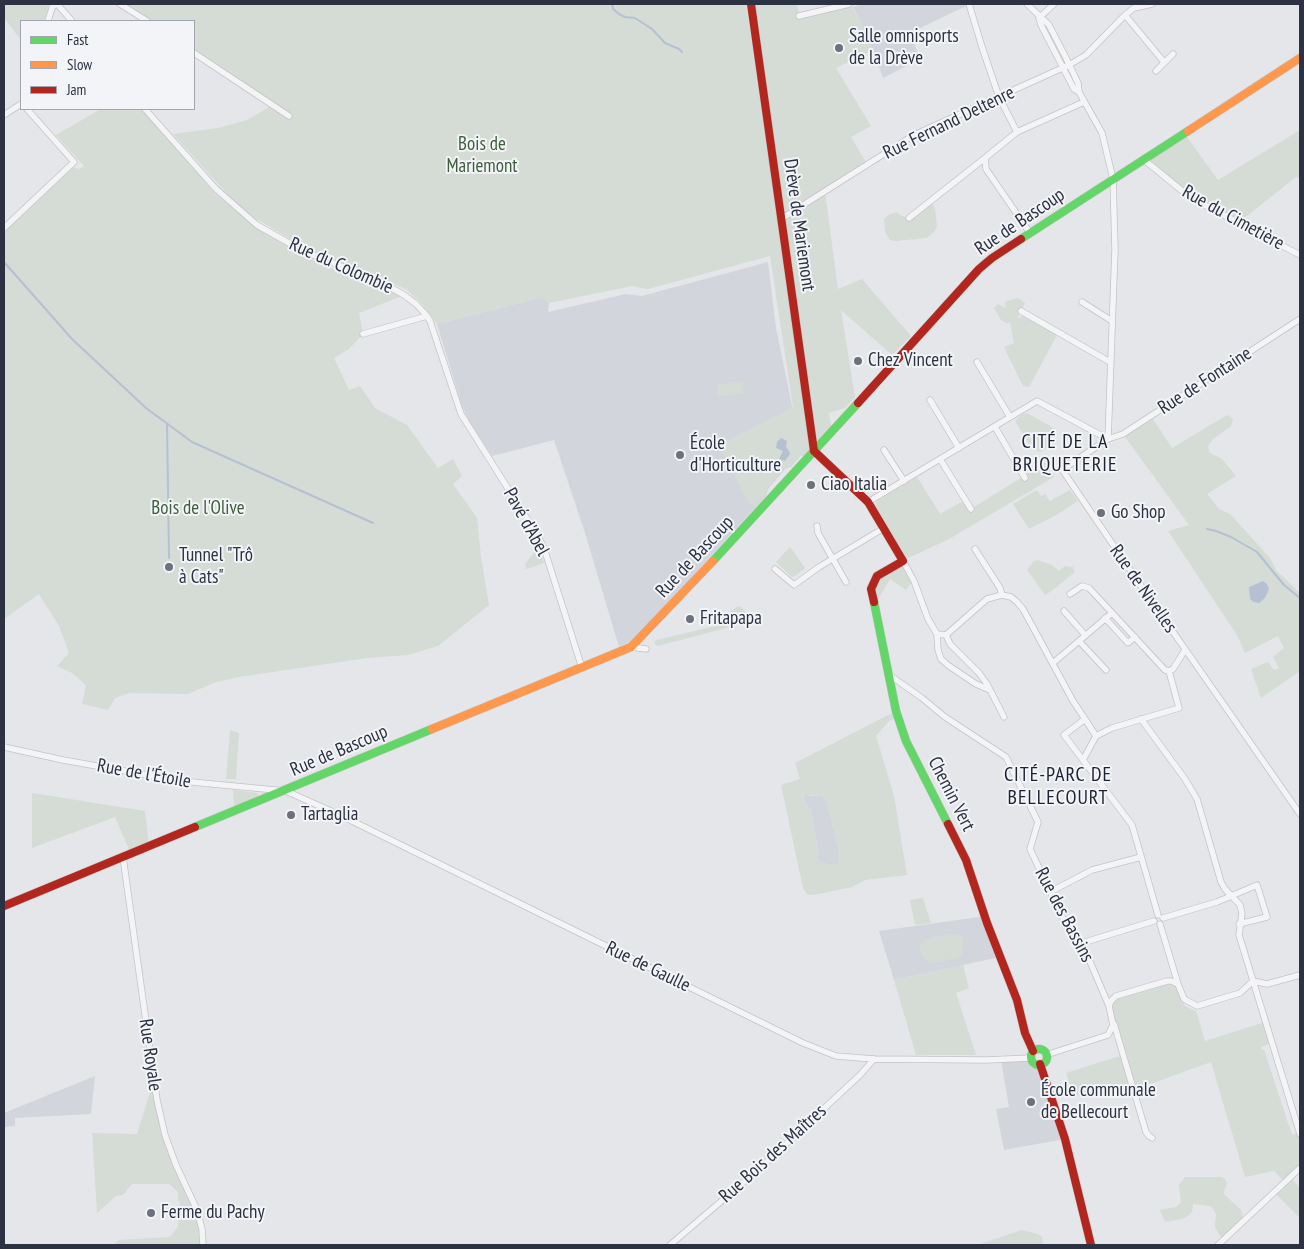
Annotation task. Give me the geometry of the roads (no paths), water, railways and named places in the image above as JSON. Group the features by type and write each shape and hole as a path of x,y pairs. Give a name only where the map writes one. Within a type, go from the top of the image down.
{"main road":[{"name":"Drève de Mariemont","path":"751,4 814,451"},
{"name":"Rue de Bascoup","path":"4,906 631,647 646,634 992,258 1300,58"},
{"path":"814,451 868,502 903,561"},
{"name":"Chemin Vert","path":"903,561 877,576 871,586 896,712 906,741 966,860 1016,1000 1032,1054"},
{"path":"1038,1049 1042,1050 1046,1055 1044,1062 1040,1064 1034,1063 1032,1054 1038,1049"},
{"path":"1040,1064 1067,1147 1091,1245"}],"street":[{"path":"48,20 52,8 56,4 71,20"},
{"path":"120,4 145,20"},
{"path":"799,16 848,4"},
{"path":"969,4 999,97 1018,132"},
{"path":"868,502 1037,401 1108,439 1115,249 1113,179 1102,133 1079,92 1074,89 1066,66 1041,25 1039,18 1027,4"},
{"path":"1039,18 1054,4"},
{"path":"1152,4 1134,8 1125,15 1164,62"},
{"name":"Rue Fernand Deltenre","path":"781,219 914,136 1086,55 1125,15"},
{"path":"195,53 289,116"},
{"path":"1156,71 1173,54"},
{"path":"909,218 1018,132 1084,102"},
{"path":"4,115 20,105"},
{"path":"4,228 74,162 28,110"},
{"name":"Rue du Colombie","path":"147,110 216,189 257,225 303,251 381,282 404,294 416,304 430,321 461,414"},
{"path":"985,158 986,168 1030,233"},
{"name":"Rue du Cimetière","path":"1144,159 1200,204 1300,255"},
{"path":"1082,302 1112,320"},
{"path":"1021,311 1110,362"},
{"path":"363,334 426,316"},
{"name":"Rue de Fontaine","path":"1108,439 1124,434 1300,319"},
{"path":"977,362 1010,417"},
{"path":"930,400 959,448"},
{"name":"Pavé d'Abel","path":"461,414 542,544 582,668"},
{"path":"995,427 1025,478"},
{"name":"Rue de Nivelles","path":"1108,439 1066,467 1064,471 1089,511 1300,814"},
{"path":"884,450 904,481"},
{"path":"940,459 971,509"},
{"path":"817,526 818,533 846,582"},
{"path":"775,569 794,585 819,567 884,528"},
{"path":"975,549 1000,588 1002,595"},
{"path":"903,561 914,581 928,619 937,634 938,650 941,658 949,666 976,684 990,690"},
{"path":"1070,594 1080,587 1087,586 1163,668 1169,671 1179,708 1112,728 1096,736 1083,760"},
{"path":"937,634 946,635 987,600 1002,595 1013,599 1023,609 1073,701 1096,736"},
{"path":"1064,611 1085,635"},
{"path":"1053,663 1112,613"},
{"path":"1105,618 1128,643 1134,637"},
{"path":"946,635 950,644 979,673 1004,717"},
{"path":"1079,640 1106,670"},
{"path":"631,647 646,649"},
{"path":"1169,671 1185,650"},
{"name":"Rue des Bassins","path":"888,674 1006,757 1038,822 1030,848 1067,927 1082,943 1109,1006"},
{"path":"1085,719 1064,735 1132,825 1184,999 1197,1006 1240,993 1253,981"},
{"path":"1141,719 1185,779 1197,799 1222,882 1225,889 1240,905 1242,914 1239,924 1239,935 1300,1134"},
{"name":"Rue de l'Étoile","path":"4,747 63,760 181,781 286,791"},
{"name":"Rue de Gaulle","path":"286,791 351,820 803,1043 836,1056 874,1059 986,1060 1032,1054"},
{"name":"Rue Royale","path":"124,857 157,1100 165,1134 176,1165 197,1210 202,1229 203,1245"},
{"path":"1050,892 1092,870 1141,857"},
{"path":"1082,943 1217,902 1257,885 1267,917 1239,924"},
{"path":"1253,981 1267,984 1300,975"},
{"path":"1152,1138 1146,1132 1109,1006 1116,996 1167,981 1178,984"},
{"path":"1046,1055 1105,1037 1111,1031 1113,1022"},
{"name":"Rue Bois des Maîtres","path":"670,1245 759,1169 860,1075 874,1059"},
{"path":"1218,1245 1300,1168"}],"water":[{"path":"781,438 787,441 786,447 790,454 785,461 779,459 783,451 776,448 777,442"},
{"path":"1263,581 1269,589 1265,598 1259,603 1254,602 1250,599 1249,587"}],"waterway":[{"path":"612,4 613,9 619,14 635,18 652,29 665,43 682,52"},
{"path":"4,262 72,339 146,408 192,442 373,523"},
{"path":"167,424 169,558"},
{"path":"1207,529 1231,537 1257,552 1284,585 1300,598"}],"place":[{"name":"Salle omnisports de la Drève","path":"839,48"},
{"name":"Chez Vincent","path":"858,361"},
{"name":"École d'Horticulture","path":"680,455"},
{"name":"Ciao Italia","path":"811,485"},
{"name":"Go Shop","path":"1101,513"},
{"name":"Tunnel \"Trô à Cats\"","path":"169,567"},
{"name":"Fritapapa","path":"690,619"},
{"name":"Tartaglia","path":"291,815"},
{"name":"École communale de Bellecourt","path":"1031,1102"},
{"name":"Ferme du Pachy","path":"151,1213"}],"district":[{"name":"CITÉ DE LA BRIQUETERIE","path":"1065,454"},
{"name":"CITÉ-PARC DE BELLECOURT","path":"1058,786"}],"park label":[{"name":"Bois de Mariemont","path":"482,156"},
{"name":"Bois de l'Olive","path":"198,509"}]}
